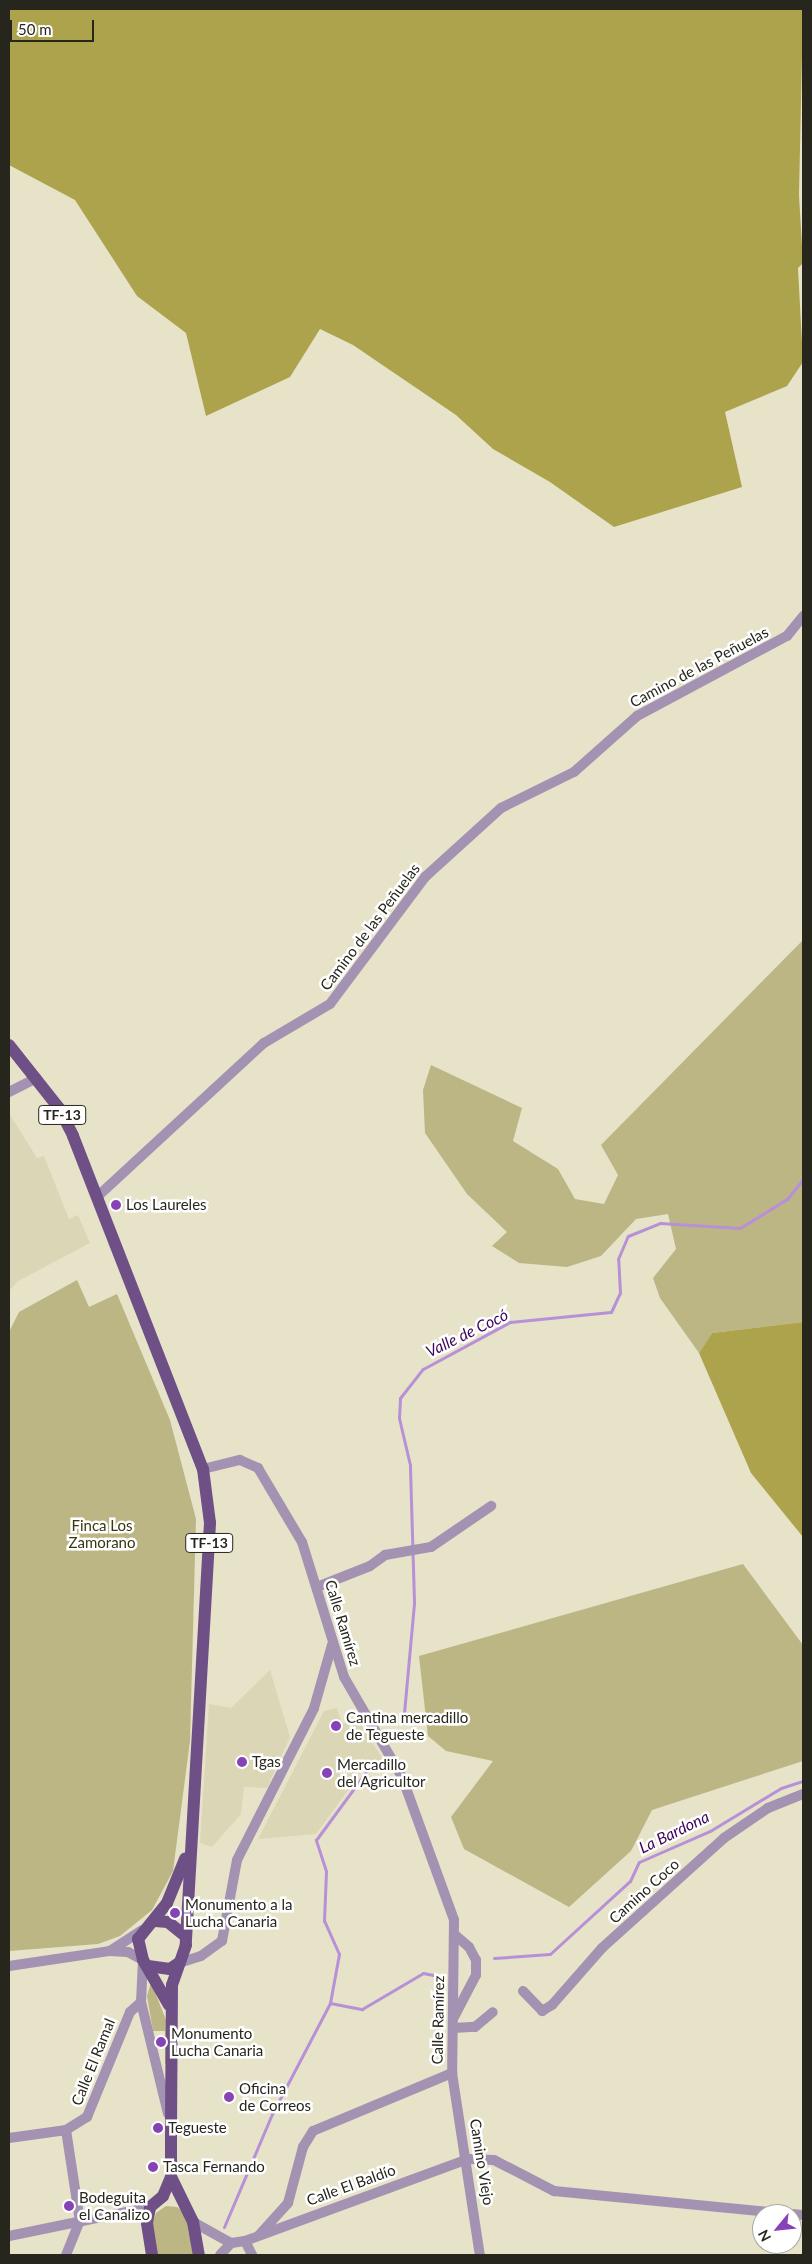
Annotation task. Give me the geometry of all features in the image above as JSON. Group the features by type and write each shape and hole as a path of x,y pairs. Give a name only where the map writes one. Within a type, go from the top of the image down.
{"main road":[{"name":"TF-13","path":"9,1045 59,1108 98,1196 203,1469 210,1523 184,1935 186,1945 179,1963 172,2012 175,2067 171,2129 171,2178 163,2196 150,2207"},
{"name":"TF-13","path":"172,2012 137,1948 182,1871 190,1835"},
{"path":"150,1925 168,1922 184,1935"},
{"path":"145,1963 170,1969 179,1963"},
{"name":"TF-13","path":"171,2178 193,2222 200,2255"},
{"path":"152,2255 147,2223 150,2207 169,2201 184,2206"}],"street":[{"name":"Camino de las Peñuelas","path":"98,1196 264,1043 330,1004 425,877 501,808 574,772 637,716 787,636 803,616"},
{"path":"9,1092 37,1078"},
{"name":"Calle Ramírez","path":"203,1469 240,1460 258,1468 302,1542 317,1588 332,1646 344,1678 402,1777 454,1920 452,2073"},
{"path":"317,1588 370,1566 385,1555 430,1547 491,1506"},
{"path":"179,1963 208,1953 222,1941 237,1860 314,1708 332,1646"},
{"name":"Camino Coco","path":"523,1991 542,2011 552,2005 602,1948 724,1838 768,1808 803,1794"},
{"path":"109,1951 150,1925"},
{"path":"454,1934 469,1947 476,1960 476,1975 453,2024 475,2027 493,2012"},
{"path":"9,1966 109,1951 128,1952 145,1963 141,2002 171,2129"},
{"name":"Calle El Ramal","path":"9,2138 66,2130 83,2122 92,2110 130,2012 141,2002"},
{"path":"260,2235 288,2203 303,2147 313,2131 452,2073"},
{"name":"Camino Viejo","path":"452,2073 468,2158 480,2255"},
{"path":"66,2130 80,2221 66,2255"},
{"path":"468,2158 494,2160 554,2191 752,2210"},
{"name":"Calle El Baldío","path":"226,2241 245,2241 468,2158"},
{"path":"9,2236 150,2207"},
{"path":"193,2222 226,2241 220,2255"},
{"path":"245,2241 252,2255"}],"shaded area":[{"path":"9,9 803,9 799,195 803,263 798,268 803,362 787,386 725,412 742,487 614,527 550,482 493,449 456,415 353,345 320,329 290,377 206,416 186,333 137,296 75,200 9,165"},
{"path":"9,1113 37,1158 44,1156 69,1219 78,1215 90,1243 18,1281 9,1291"},
{"path":"803,1322 803,1537 751,1473 699,1353 712,1333"},
{"name":"Tgas","path":"270,1670 290,1737 267,1788 244,1787 241,1814 212,1847 200,1843 209,1704 231,1708"},
{"name":"Mercadillo del Agricultor","path":"337,1708 342,1724 358,1720 383,1759 367,1764 316,1834 258,1839 324,1711"}],"green space":[{"path":"803,940 803,1322 712,1333 699,1353 660,1298 653,1278 676,1249 668,1214 636,1219 601,1256 567,1267 519,1263 492,1246 507,1232 467,1194 425,1133 423,1090 431,1065 522,1108 513,1141 558,1169 575,1199 604,1204 618,1175 601,1145"},
{"name":"Finca Los Zamorano","path":"77,1280 89,1307 117,1294 170,1420 196,1519 190,1741 173,1871 152,1910 120,1936 98,1944 9,1951 9,1332 19,1312"},
{"path":"743,1564 803,1645 803,1761 652,1810 631,1851 569,1907 464,1849 451,1817 493,1761 446,1751 428,1736 419,1656"},
{"path":"151,1982 166,2020 168,2064 165,2064 165,2031 153,2031 147,1996"},
{"path":"166,2206 177,2207 187,2215 193,2255 156,2255 152,2225 156,2213"}],"waterway":[{"name":"Valle de Cocó","path":"403,1724 414,1602 410,1465 399,1418 400,1398 423,1369 510,1322 611,1312 620,1293 618,1259 628,1236 660,1223 740,1228 787,1199 803,1179"},
{"name":"Valle de Cocó","path":"224,2227 272,2114 330,2003 339,1954 324,1921 326,1871 316,1840 371,1765"},
{"name":"La Bardona","path":"494,1958 550,1954 630,1881 639,1862 710,1831 781,1788 803,1781"},
{"name":"La Bardona","path":"330,2003 362,2009 423,1973 444,1977"}],"place":[{"name":"Los Laureles","path":"116,1205"},
{"name":"Cantina mercadillo de Tegueste","path":"336,1726"},
{"name":"Tgas","path":"242,1762"},
{"name":"Mercadillo del Agricultor","path":"327,1773"},
{"name":"Monumento a la Lucha Canaria","path":"175,1913"},
{"name":"Monumento Lucha Canaria","path":"161,2042"},
{"name":"Oficina de Correos","path":"229,2097"},
{"name":"Tegueste","path":"158,2128"},
{"name":"Tasca Fernando","path":"153,2167"},
{"name":"Bodeguita el Canalizo","path":"69,2206"}]}
